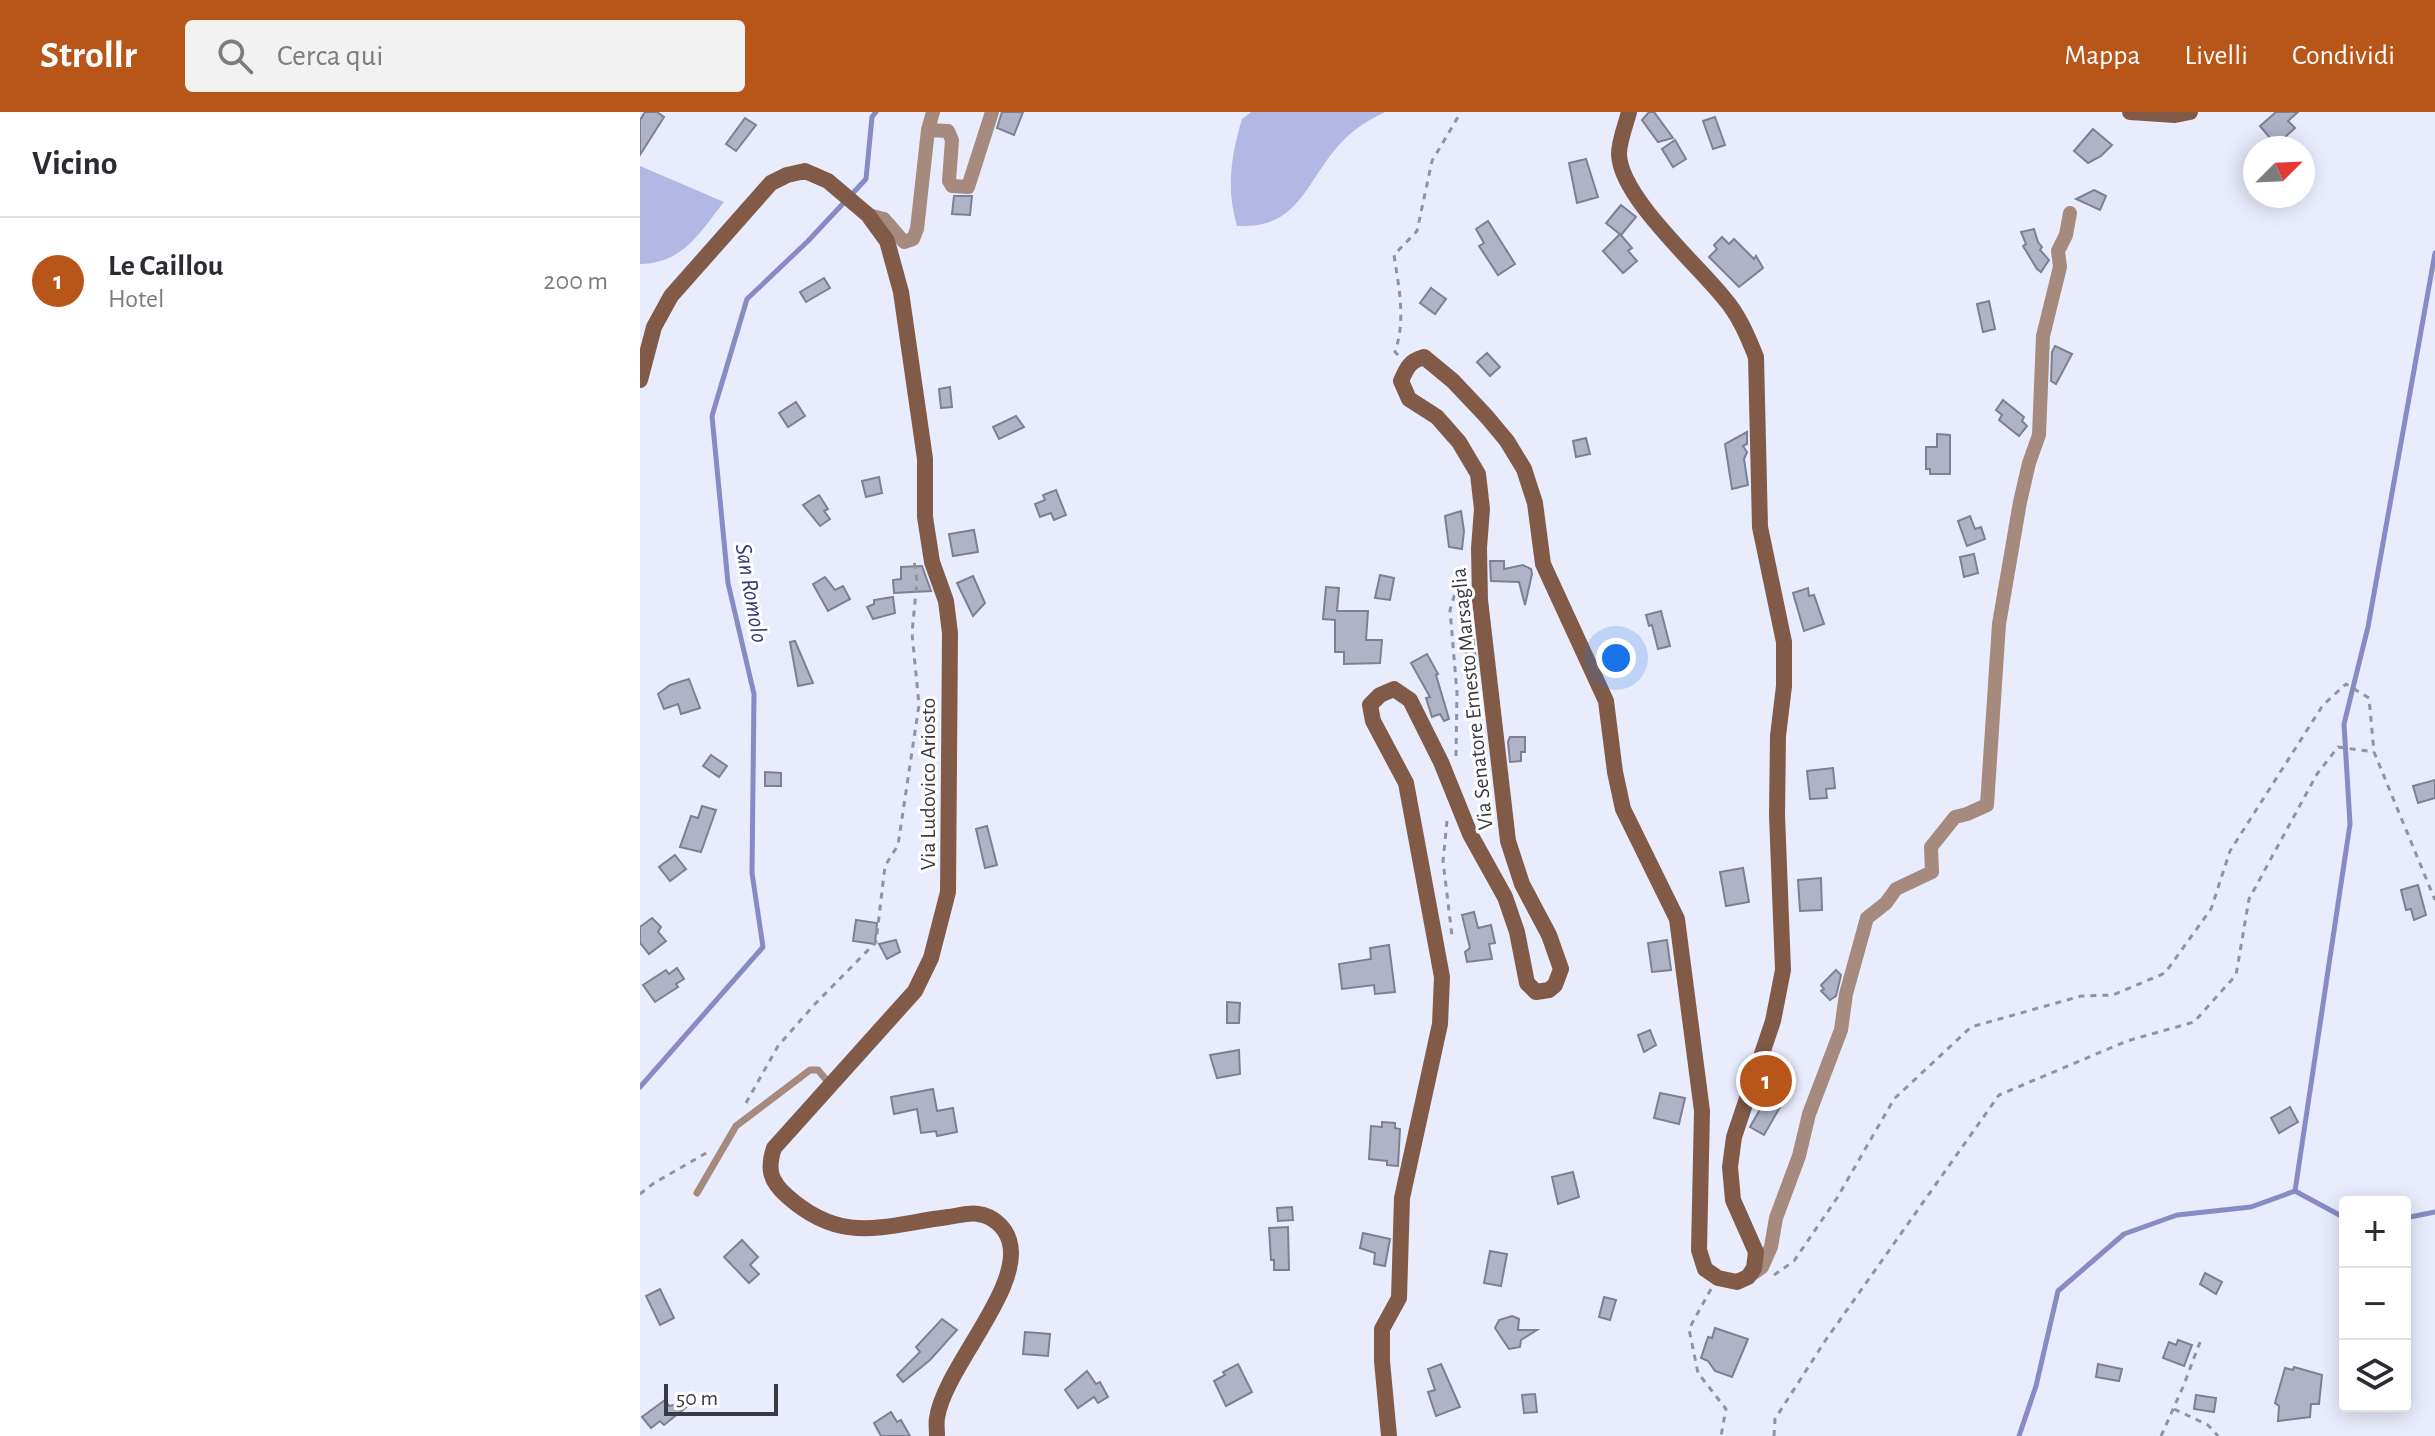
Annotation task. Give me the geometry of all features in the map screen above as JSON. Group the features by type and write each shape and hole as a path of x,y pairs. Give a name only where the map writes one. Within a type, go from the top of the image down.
{"street":[{"path":"868,215 884,219 904,242 913,239 933,112"},
{"path":"928,130 948,131 952,140 949,181 952,186 968,187 992,112"},
{"path":"1629,112 1619,155 1630,188 1726,300 1756,357 1760,527 1784,642 1777,815 1783,970 1773,1021 1734,1137 1730,1167 1733,1200 1756,1252 1754,1268 1748,1277"},
{"path":"2130,112 2175,115 2190,112"},
{"name":"Via Ludovico Ariosto","path":"640,380 654,327 671,296 771,183 805,171 828,181 868,215 887,241 901,292 925,459 925,517 932,562 946,601 950,633 948,892 931,958 915,991 774,1148 768,1165 777,1187 793,1202 829,1224 888,1228 979,1214 1000,1223 1010,1241 1012,1261 1001,1291 953,1378 937,1416 937,1436"},
{"path":"1407,367 1413,360 1424,357 1453,381 1507,441 1535,503 1543,564 1606,701 1623,809 1677,919 1702,1111 1699,1250 1705,1269 1718,1278 1737,1282 1762,1267 1771,1247 1776,1218 1799,1156 1809,1114 1841,1030 1846,994 1867,918 1886,903 1896,889 1932,872 1931,847 1955,817 1987,805 1999,624 2020,502 2039,435 2043,336 2060,267 2058,251 2066,235 2070,213"},
{"name":"Via Senatore Ernesto Marsaglia","path":"1389,1436 1382,1329 1399,1298 1402,1198 1440,1024 1442,977 1406,783 1373,721 1370,705 1380,695 1394,689 1410,700 1443,766 1470,834 1505,897 1517,932 1527,983 1536,992 1549,990 1555,985 1561,969 1549,935 1522,884 1508,841 1480,600 1482,509 1478,474 1459,442 1437,417 1409,399 1401,381 1407,367"}],"lane":[{"path":"697,1193 736,1126 810,1070 818,1070 831,1085"}],"path":[{"path":"1407,367 1395,352 1400,339 1403,308 1394,255 1417,231 1432,161 1461,112"},
{"path":"736,1126 754,1086 778,1046 876,942 885,866 898,845 919,705 912,633 917,581 914,554"},
{"path":"1443,766 1456,768 1457,693 1450,610 1463,567"},
{"path":"1770,1278 1794,1261 1803,1249 1837,1198 1894,1099 1971,1027 2081,996 2113,995 2165,973 2211,909 2230,851 2323,705 2346,684 2369,698 2374,752 2435,900"},
{"path":"1774,1436 1775,1419 1817,1354 1999,1095 2127,1041 2194,1022 2236,975 2249,899 2317,774 2338,747 2374,752"},
{"path":"1448,816 1443,861 1452,936"},
{"path":"640,1194 709,1152"},
{"path":"1718,1278 1689,1329 1698,1373 1726,1409 1721,1436"},
{"path":"2161,1436 2200,1342"},
{"path":"2173,1409 2208,1425 2218,1436"}],"shaded area":[{"path":"1251,112 1385,112 1360,126 1344,140 1288,212 1258,225 1237,226 1231,185 1233,159 1242,119"},
{"path":"640,166 724,202 698,235 679,252 655,262 640,264"}],"building":[{"path":"645,112 657,112 664,117 640,155 640,120"},
{"path":"1002,112 1023,112 1014,135 997,128"},
{"path":"1649,112 1654,112 1673,138 1658,142 1642,120"},
{"path":"2276,112 2298,112 2288,121 2295,128 2286,136 2268,136 2260,126"},
{"path":"1715,117 1725,145 1713,149 1703,121"},
{"path":"745,118 756,125 736,151 726,144"},
{"path":"2093,129 2112,145 2088,163 2074,151"},
{"path":"1675,140 1686,159 1673,167 1662,149"},
{"path":"1586,159 1598,197 1577,203 1569,163"},
{"path":"2094,190 2106,196 2100,210 2076,199"},
{"path":"954,196 972,196 970,215 952,214"},
{"path":"1621,205 1636,217 1621,235 1606,223"},
{"path":"1488,221 1515,264 1498,275 1479,246 1484,243 1476,229"},
{"path":"2034,229 2042,247 2040,250 2049,260 2041,272 2023,246 2026,244 2021,232"},
{"path":"1620,234 1632,248 1628,251 1637,261 1623,273 1603,251"},
{"path":"1722,237 1729,244 1734,239 1754,259 1756,256 1763,268 1739,287 1709,257"},
{"path":"824,278 830,288 806,302 800,292"},
{"path":"1431,288 1446,299 1435,314 1420,303"},
{"path":"1989,301 1995,329 1983,332 1977,304"},
{"path":"2055,346 2072,354 2056,384 2051,381"},
{"path":"1487,353 1500,367 1490,376 1477,362"},
{"path":"950,387 952,407 941,408 939,389"},
{"path":"2003,400 2024,417 2022,421 2027,426 2019,436 1999,420 2002,415 1996,410"},
{"path":"796,402 805,416 788,427 779,413"},
{"path":"1016,416 1024,427 999,439 993,427"},
{"path":"1747,432 1747,444 1743,446 1747,452 1744,459 1748,485 1732,489 1725,444"},
{"path":"1937,434 1950,435 1950,474 1930,474 1930,469 1926,469 1926,447 1937,447"},
{"path":"1586,438 1590,454 1576,457 1573,441"},
{"path":"879,477 882,493 866,497 862,481"},
{"path":"1056,490 1066,515 1054,520 1051,513 1040,517 1035,504 1045,500 1043,495"},
{"path":"819,495 830,519 820,526 803,505"},
{"path":"1461,511 1464,531 1462,549 1449,547 1445,516"},
{"path":"1970,516 1975,529 1981,527 1985,539 1967,546 1958,521"},
{"path":"974,530 978,552 953,556 949,534"},
{"path":"1974,554 1978,573 1964,577 1960,557"},
{"path":"1490,561 1504,561 1504,569 1523,565 1531,569 1525,605 1519,582 1491,581"},
{"path":"922,566 931,591 894,593 893,580 901,579 901,567"},
{"path":"1380,575 1394,578 1390,600 1375,598"},
{"path":"973,576 985,603 973,616 957,583"},
{"path":"825,577 835,590 843,586 850,599 828,611 813,584"},
{"path":"1326,587 1339,588 1337,611 1368,611 1366,640 1382,640 1380,663 1344,664 1344,652 1335,652 1335,620 1323,619"},
{"path":"1808,588 1809,596 1814,595 1824,624 1804,631 1793,593"},
{"path":"893,597 895,613 873,619 867,607 874,604 874,600"},
{"path":"1661,611 1670,646 1658,649 1646,615"},
{"path":"1471,616 1478,680 1472,663 1468,664 1460,620"},
{"path":"795,641 813,683 798,686 790,642"},
{"path":"1427,654 1438,674 1449,719 1444,721 1440,714 1432,717 1426,698 1430,697 1411,663"},
{"path":"689,679 700,708 681,714 678,704 664,709 658,694 670,685"},
{"path":"1510,737 1525,737 1525,752 1521,752 1521,761 1510,762"},
{"path":"711,755 727,766 719,777 703,766"},
{"path":"1833,768 1835,788 1826,789 1827,798 1810,799 1807,771"},
{"path":"765,772 781,773 781,786 765,786"},
{"path":"2435,780 2435,798 2418,803 2413,786"},
{"path":"702,806 716,810 701,852 680,847 691,816 698,818"},
{"path":"987,826 997,865 985,868 976,829"},
{"path":"675,855 686,869 670,881 659,867"},
{"path":"1743,868 1749,902 1726,906 1720,872"},
{"path":"1821,878 1822,910 1800,911 1798,880"},
{"path":"2418,885 2426,915 2414,920 2411,909 2406,910 2401,890"},
{"path":"1474,912 1478,928 1491,925 1495,943 1489,944 1492,959 1467,962 1465,952 1470,948 1462,915"},
{"path":"652,918 661,927 658,932 666,941 649,954 640,943 640,927"},
{"path":"856,920 877,923 875,944 853,941"},
{"path":"896,940 900,952 887,959 879,944"},
{"path":"1667,940 1671,970 1652,972 1648,943"},
{"path":"1389,945 1395,992 1375,994 1374,985 1342,989 1339,964 1371,959 1370,948"},
{"path":"677,968 684,979 676,984 678,987 655,1002 643,985 666,970 669,974"},
{"path":"1836,970 1841,975 1836,996 1830,1000 1821,991 1824,989 1821,985"},
{"path":"1227,1002 1240,1003 1239,1023 1227,1023"},
{"path":"1650,1030 1656,1045 1644,1052 1638,1035"},
{"path":"1239,1050 1240,1074 1217,1078 1210,1055"},
{"path":"933,1089 937,1111 953,1108 957,1132 937,1136 936,1131 921,1133 917,1109 894,1114 891,1097"},
{"path":"1660,1093 1685,1098 1679,1124 1654,1118"},
{"path":"1766,1099 1780,1107 1764,1135 1750,1127"},
{"path":"2290,1107 2298,1122 2279,1133 2271,1118"},
{"path":"1382,1122 1395,1123 1395,1128 1400,1129 1398,1166 1369,1159 1371,1126 1382,1127"},
{"path":"1573,1172 1579,1197 1558,1204 1552,1177"},
{"path":"1292,1207 1293,1220 1278,1221 1277,1208"},
{"path":"1288,1227 1289,1270 1274,1270 1269,1228"},
{"path":"1363,1233 1390,1239 1385,1266 1374,1264 1375,1253 1360,1248"},
{"path":"742,1240 758,1257 750,1265 759,1274 749,1283 724,1257"},
{"path":"1490,1251 1507,1254 1501,1286 1484,1283"},
{"path":"2205,1273 2222,1282 2216,1294 2200,1284"},
{"path":"660,1289 674,1318 660,1325 646,1296"},
{"path":"1604,1297 1616,1300 1610,1320 1599,1317"},
{"path":"1512,1316 1519,1319 1518,1330 1537,1330 1521,1340 1520,1347 1509,1349 1495,1328 1499,1320"},
{"path":"942,1319 957,1330 930,1360 903,1382 897,1375 920,1352 916,1347"},
{"path":"1715,1328 1748,1339 1732,1377 1715,1371 1708,1361 1701,1358 1708,1337 1712,1338"},
{"path":"1025,1332 1050,1334 1048,1356 1023,1354"},
{"path":"2178,1340 2192,1345 2184,1366 2163,1358 2169,1342 2176,1345"},
{"path":"1238,1364 1252,1392 1226,1406 1214,1381"},
{"path":"1441,1364 1460,1407 1436,1416 1428,1392 1435,1390 1428,1369"},
{"path":"2098,1364 2122,1369 2119,1381 2096,1377"},
{"path":"2294,1367 2322,1375 2319,1404 2311,1404 2310,1417 2278,1421 2279,1406 2275,1403 2285,1368 2293,1370"},
{"path":"1087,1371 1096,1384 1100,1382 1108,1397 1098,1403 1094,1397 1078,1408 1065,1390"},
{"path":"1535,1394 1537,1412 1524,1413 1522,1395"},
{"path":"2196,1395 2216,1398 2214,1412 2194,1409"},
{"path":"665,1400 669,1406 694,1401 664,1425 660,1421 651,1428 642,1417"},
{"path":"891,1412 897,1422 901,1420 910,1436 881,1436 874,1423"}],"waterway":[{"name":"San Romolo","path":"640,1087 763,947 752,873 754,694 728,583 712,416 747,299 808,241 866,179 872,117 876,112"},
{"path":"2295,1191 2350,824 2344,724 2368,627 2435,253"},
{"path":"2295,1191 2339,1215"},
{"path":"2019,1436 2036,1386 2058,1291 2124,1234 2177,1215 2251,1207 2295,1191"},
{"path":"2411,1217 2435,1212"}],"place":[{"name":"Le Caillou","path":"1766,1081"}]}
